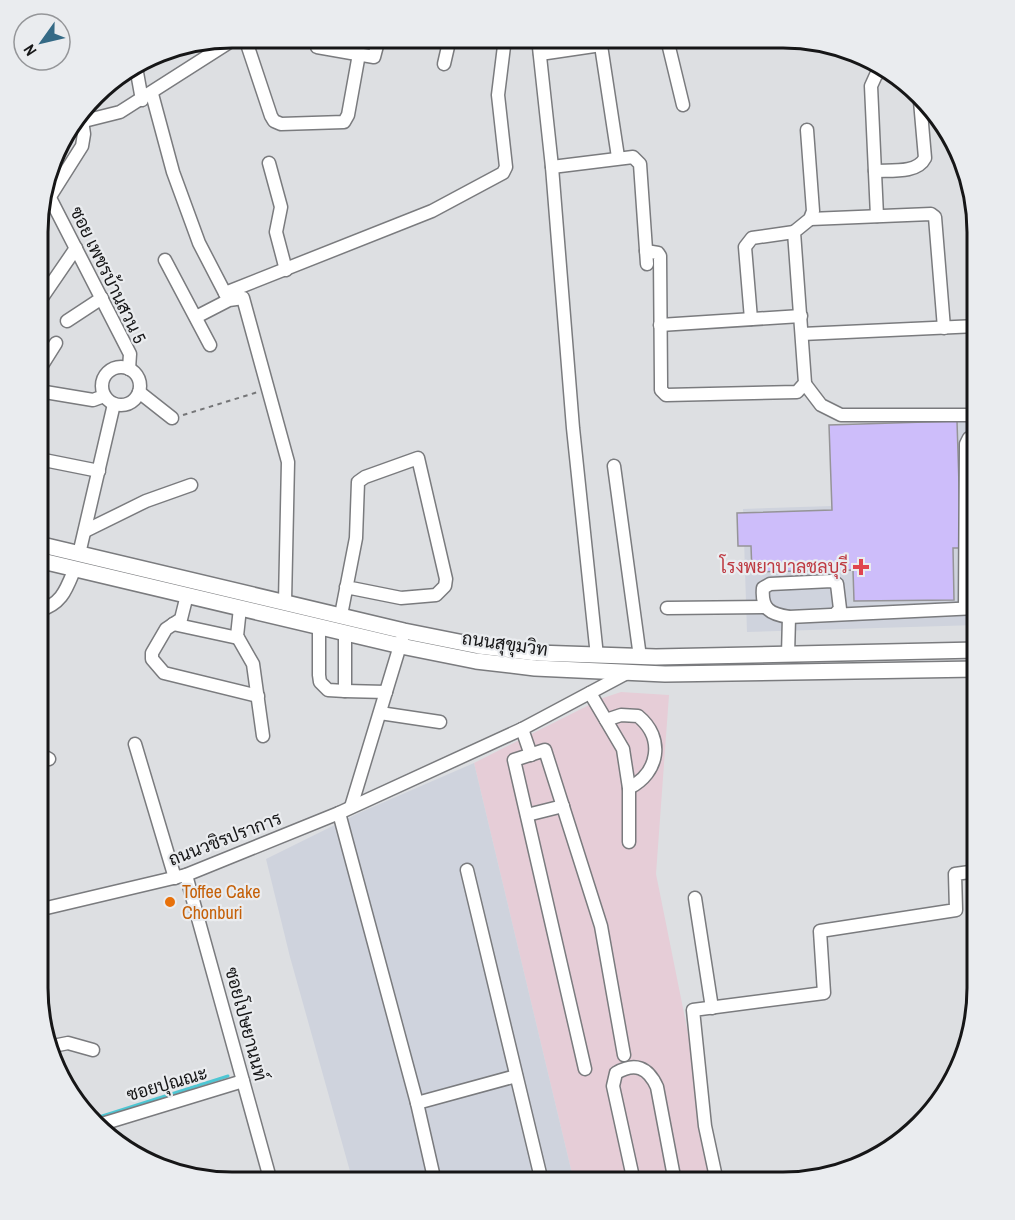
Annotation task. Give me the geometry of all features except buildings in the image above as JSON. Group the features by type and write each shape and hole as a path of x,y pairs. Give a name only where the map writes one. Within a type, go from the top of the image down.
{"main road":[{"name":"ถนนสุขุมวิท","path":"48,549 80,565 187,595 345,634 476,661 535,668 627,673 967,669"},
{"name":"ถนนสุขุมวิท","path":"48,561 285,602 404,631 479,646 536,653 640,657 967,650"}],"street":[{"path":"248,48 271,116 281,124 346,120 359,54"},
{"path":"323,48 374,57 376,48"},
{"path":"444,64 448,48"},
{"path":"196,317 227,297 285,270 432,211 505,171 498,95 504,48"},
{"path":"539,48 552,167 573,428 597,656"},
{"path":"540,54 570,48"},
{"path":"601,48 618,157"},
{"path":"669,48 683,105"},
{"path":"88,118 113,114 147,97 219,49"},
{"path":"139,74 199,243 227,297"},
{"path":"877,74 871,86 877,216"},
{"path":"875,171 914,168 922,164 925,158 921,111"},
{"path":"52,194 82,146 80,129"},
{"path":"752,320 745,247 752,238 794,232 810,219 813,211 807,130"},
{"path":"552,167 618,157 633,157 640,164 647,264"},
{"path":"268,163 281,207 276,232 285,270"},
{"name":"ซอย เพชรบ้านสวน 5","path":"51,200 130,354 129,369"},
{"path":"810,219 931,214 935,217 944,328"},
{"path":"794,232 805,384 821,405 841,415 967,415"},
{"path":"48,289 76,248"},
{"path":"646,251 658,253 660,256 661,390 666,395 797,392 805,384"},
{"path":"165,260 210,345"},
{"path":"227,297 243,298 288,462 285,602"},
{"path":"67,321 102,298"},
{"path":"660,325 801,316"},
{"path":"802,334 967,327"},
{"path":"48,356 56,343"},
{"path":"48,392 93,400 109,400 132,402 139,392 139,381 129,369 117,368 107,373 102,384 109,400 99,471 85,531 80,565 59,602 48,607"},
{"path":"139,392 172,418"},
{"path":"967,442 967,477"},
{"path":"340,615 356,538 358,482 365,477 418,458 446,579 445,586 436,596 401,598 346,587"},
{"path":"48,461 99,471"},
{"path":"614,466 640,657"},
{"path":"85,531 146,501 191,485"},
{"path":"836,613 840,609 840,592 837,584 832,582 766,585 762,592 766,608 771,614 789,617 967,608"},
{"path":"187,595 181,619 161,635 152,653 157,667 164,673 258,696"},
{"path":"240,608 238,638 253,664 262,736"},
{"path":"666,609 766,608"},
{"path":"788,655 789,617"},
{"path":"173,624 238,638"},
{"path":"319,628 320,682 328,690 386,692"},
{"path":"351,807 404,631"},
{"path":"345,634 345,691"},
{"name":"ถนนวชิรปราการ","path":"48,908 180,877 339,813 522,729 627,673"},
{"path":"590,693 622,749 629,788 629,842"},
{"path":"380,712 440,722"},
{"path":"606,720 621,715 638,716 651,730 654,739 651,770 646,778 629,788"},
{"path":"522,729 531,755"},
{"name":"ซอยโปษยานนท์","path":"135,744 180,877 243,1081 268,1172"},
{"path":"585,1069 514,760 545,750 601,926 624,1055"},
{"path":"527,815 563,806"},
{"path":"339,813 417,1103 433,1172"},
{"path":"467,870 540,1172"},
{"path":"715,1172 705,1126 693,1011 824,993 820,931 956,910 955,874 967,872"},
{"path":"695,898 712,1008"},
{"path":"57,1045 68,1043 93,1050"},
{"path":"632,1172 613,1086 616,1073 626,1067 640,1067 651,1074 657,1087 673,1172"},
{"path":"417,1103 516,1076"},
{"name":"ซอยปุณณะ","path":"107,1122 243,1081"}],"path":[{"path":"172,418 268,389"}],"shaded area":[{"name":"โรงพยาบาลชลบุรี","path":"967,420 967,625 747,632 743,509 832,506 829,425"},
{"path":"621,692 669,695 656,874 716,1172 572,1172 474,763 603,698"},
{"path":"474,763 572,1172 350,1172 290,957 266,859 359,813"}],"waterway":[{"path":"101,1117 228,1076"}],"place":[{"name":"โรงพยาบาลชลบุรี","path":"861,567"},
{"name":"Toffee Cake Chonburi","path":"170,902"}]}
